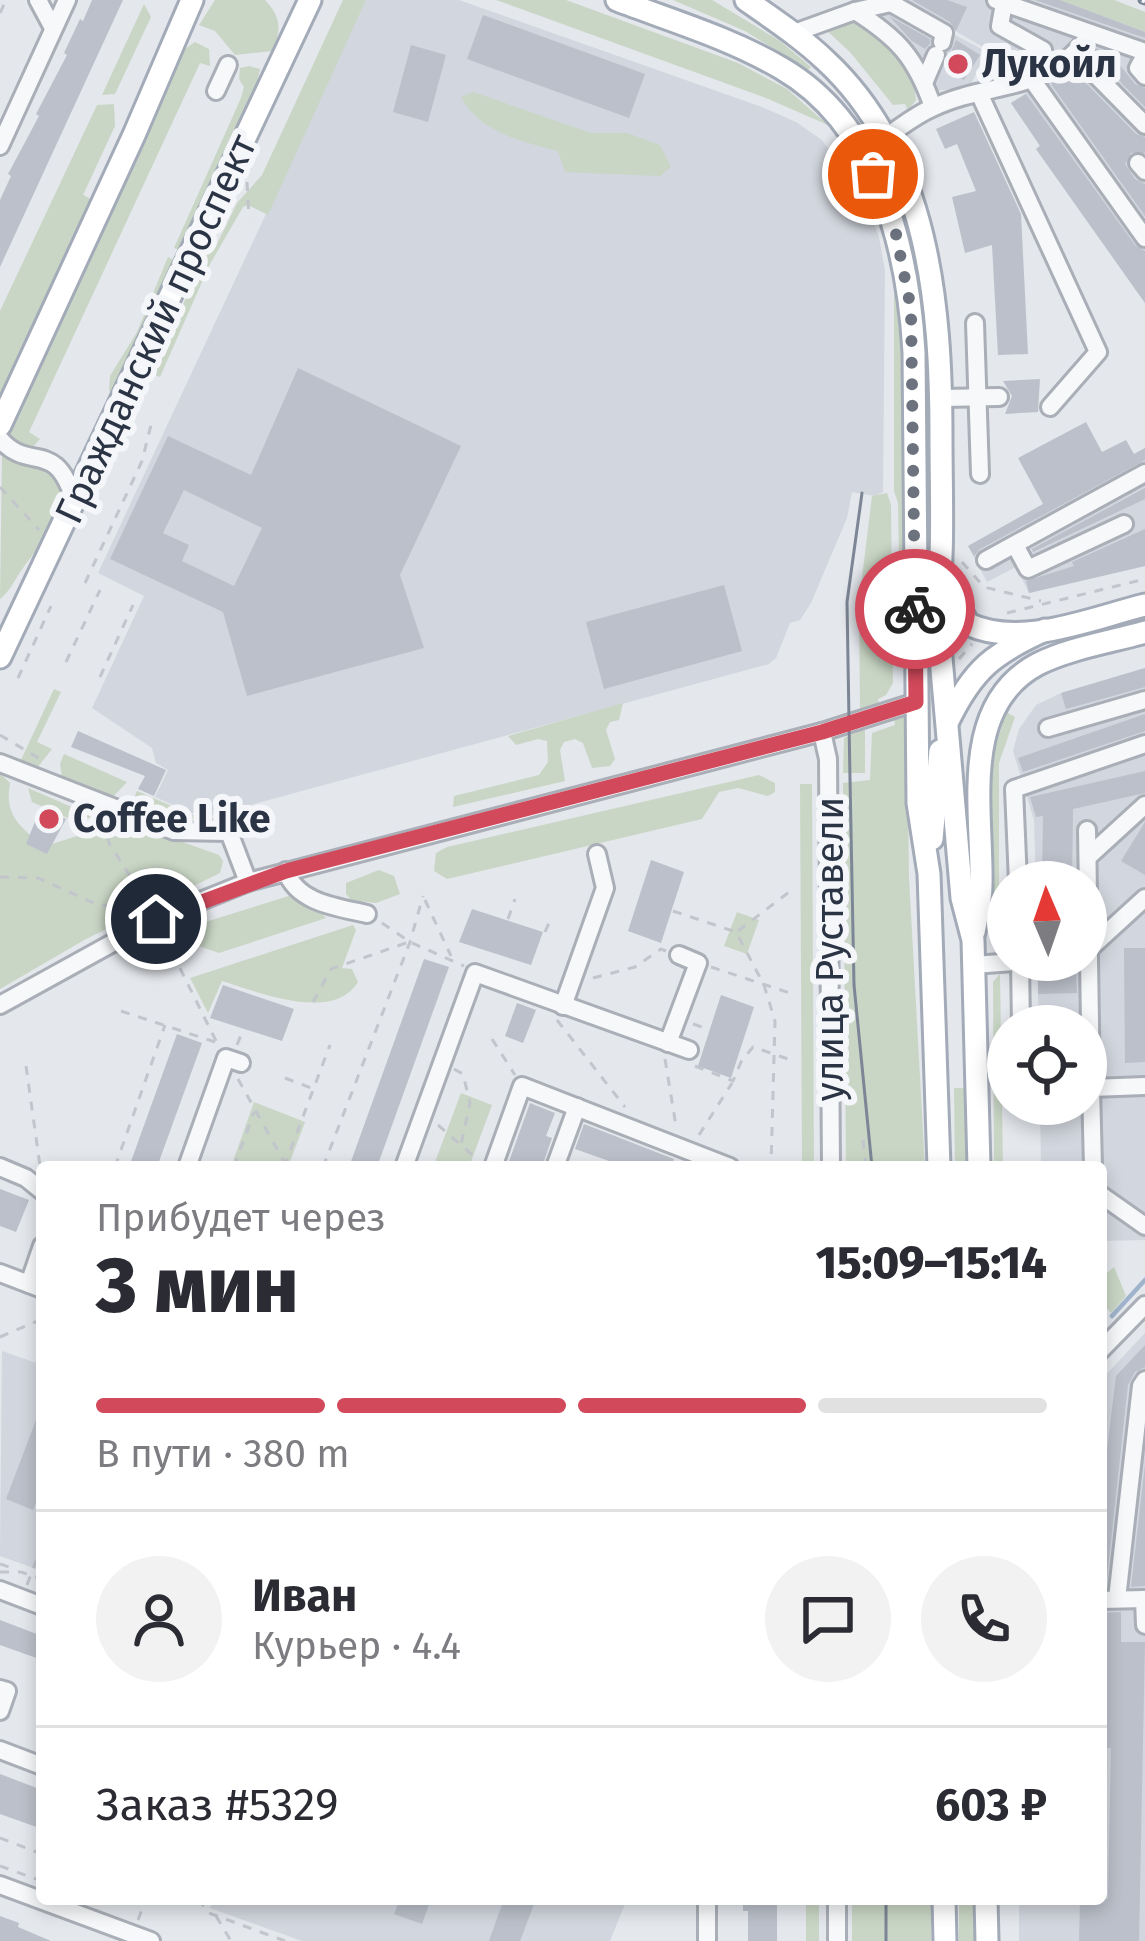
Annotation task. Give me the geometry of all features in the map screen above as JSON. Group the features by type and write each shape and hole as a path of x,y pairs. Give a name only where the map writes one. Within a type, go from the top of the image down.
{"main road":[{"path":"0,425 192,0"},
{"path":"287,0 296,30"},
{"name":"Гражданский проспект","path":"3,643 75,502 310,0"},
{"path":"617,0 739,46 785,70 822,100 856,142 896,234 911,309 918,803 929,874"},
{"path":"746,0 830,63 884,138 911,199 937,309 953,570 968,624 989,632 1045,630 1145,604"},
{"path":"953,570 938,611 962,898 973,940"},
{"path":"939,1161 929,874 938,759 947,724 972,677 990,659 1045,630"},
{"path":"980,1161 973,940 981,890 982,744 999,699 1022,674 1039,664 1145,632"},
{"path":"944,1905 944,1941"},
{"path":"986,1905 987,1941"}],"street":[{"path":"38,0 53,28"},
{"path":"0,146 67,0"},
{"path":"1043,50 1000,26 1000,2 1145,53 1138,68 1145,76"},
{"path":"794,33 891,3 944,33 924,83"},
{"path":"855,11 894,36 924,83 933,107"},
{"path":"884,138 933,107 1033,81 1076,55 1090,34"},
{"path":"1076,55 1145,125"},
{"path":"216,92 228,64"},
{"path":"1033,81 1145,238"},
{"path":"979,93 1098,352 1050,406"},
{"path":"975,323 980,474"},
{"path":"941,398 999,397"},
{"path":"0,439 17,454 47,458 62,471 75,502"},
{"path":"982,562 1145,473"},
{"path":"1015,545 1028,569 1124,524"},
{"path":"1048,728 1145,700"},
{"path":"0,1005 156,919 248,882 822,732 916,702"},
{"name":"улица Руставели","path":"822,732 828,759 831,1161"},
{"path":"1017,861 1015,789 1145,743"},
{"path":"0,763 174,831 230,832 248,882"},
{"path":"1088,857 1145,805"},
{"path":"1087,830 1088,861"},
{"path":"563,1006 605,889 597,854"},
{"path":"286,871 294,888 326,904 367,914"},
{"path":"1107,933 1145,898"},
{"path":"668,1043 698,963 679,956"},
{"path":"973,965 987,964"},
{"path":"406,1161 476,973 689,1050"},
{"path":"189,1161 228,1055"},
{"path":"492,1161 522,1086 716,1161"},
{"path":"1107,1087 1145,1086"},
{"path":"563,1161 577,1107"},
{"path":"1092,1125 1093,1161"},
{"path":"683,1161 685,1147"},
{"path":"0,1167 36,1183"},
{"path":"1107,1200 1145,1226"},
{"path":"0,1274 36,1287"},
{"path":"1107,1344 1145,1305"},
{"path":"1145,1379 1109,1599 1144,1599 1145,1625"},
{"path":"0,1590 36,1604"},
{"path":"0,1689 7,1691 0,1711"},
{"path":"0,1750 36,1764"},
{"path":"0,1886 36,1898"},
{"path":"56,1905 142,1938"},
{"path":"707,1905 707,1941"},
{"path":"837,1905 837,1941"}],"path":[{"path":"0,13 6,0"},
{"path":"247,182 250,218"},
{"path":"85,583 142,460 151,425"},
{"path":"0,487 55,542"},
{"path":"953,570 968,571 982,562"},
{"path":"953,570 968,571 984,587 1043,602"},
{"path":"1004,615 1145,579"},
{"path":"66,662 100,590"},
{"path":"100,677 133,605"},
{"path":"18,678 51,606"},
{"path":"950,670 979,635"},
{"path":"0,877 38,878 119,910 149,906 109,843 103,820"},
{"path":"736,932 793,889"},
{"path":"325,1161 410,942 423,896 452,958"},
{"path":"508,919 515,899"},
{"path":"673,911 736,932 764,986 775,1021 772,1161"},
{"path":"367,914 410,942 476,973"},
{"path":"545,932 552,916"},
{"path":"160,928 283,1161"},
{"path":"313,1003 327,973 340,964 410,942"},
{"path":"573,977 619,974 662,949 679,956"},
{"path":"698,963 793,994"},
{"path":"538,996 645,1132"},
{"path":"121,1011 165,1025 228,1055"},
{"path":"117,1161 165,1025"},
{"path":"492,1039 522,1086"},
{"path":"668,1043 663,1066 685,1147"},
{"path":"288,1161 330,1045"},
{"path":"685,1147 753,1047 794,1061"},
{"path":"689,1050 695,1068 733,1082"},
{"path":"443,1061 463,1074 470,1103 460,1145"},
{"path":"26,1066 39,1161"},
{"path":"285,1078 314,1089"},
{"path":"236,1161 255,1110"},
{"path":"424,1114 482,1161"},
{"path":"863,1140 865,1161"},
{"path":"0,1337 36,1322"},
{"path":"34,1568 36,1562"},
{"path":"0,1564 36,1577"},
{"path":"0,1572 21,1571"},
{"path":"0,1838 36,1851"},
{"path":"0,1866 36,1879"},
{"path":"142,1938 145,1905"},
{"path":"204,1905 231,1941"},
{"path":"214,1914 285,1941"},
{"path":"258,1931 262,1941"}],"shaded area":[{"path":"366,0 459,0 762,107 822,140 863,196 879,237 885,271 883,492 875,496 852,492 847,518 811,603 800,620 790,623 769,664 203,818 155,797 168,770 156,763 152,748 92,708 144,596 98,573"},
{"path":"890,0 987,52 970,86 917,94 879,29 864,20"},
{"path":"900,0 1060,0 1145,32 1145,303 1036,149 1040,145 1011,103 1029,91 1028,73 938,17"},
{"path":"1145,448 1145,566 1029,593 1016,567 987,582 968,546"},
{"path":"1145,668 1145,1240 1107,1241 1107,1161 1041,1161 1040,1125 1107,1125 1107,1005 1038,1005 1038,981 1107,981 1107,861 1035,861 1034,820 1013,751 1019,729 1036,705"},
{"path":"1145,1333 1145,1941 1019,1941 1019,1905 1107,1905 1107,1374"},
{"path":"2,1351 36,1363 36,1569 0,1556"},
{"path":"625,1905 610,1941 302,1941 210,1908"}],"green space":[{"path":"215,0 265,0 278,24 272,51 235,55 215,31 199,25"},
{"path":"343,0 366,0 268,215 243,207 210,264 160,377 152,374 210,244 216,246 237,203 262,175"},
{"path":"496,0 566,0 738,63 787,89 828,125 766,98"},
{"path":"673,0 712,0 780,41 811,67 808,70 745,31"},
{"path":"1060,0 1114,0 1145,12 1145,32"},
{"path":"144,4 151,17 115,94 102,95"},
{"path":"856,18 886,41 910,76 916,100 908,110 905,104 893,105 825,29"},
{"path":"195,42 209,49 210,66 200,63 29,432 40,439 30,450 10,441 12,425 182,51"},
{"path":"240,68 260,69 257,84 180,250 174,248 241,98"},
{"path":"473,92 591,133 627,133 660,145 671,167 660,176 565,172 558,151 503,134 479,119 461,97"},
{"path":"114,104 115,126 83,195 91,199 0,394 0,311 97,105"},
{"path":"168,257 175,261 115,393 109,391 110,376 137,332"},
{"path":"894,279 903,330 905,665 901,665 894,491"},
{"path":"2,454 54,475 63,499 55,524 0,599"},
{"path":"887,493 891,505 893,683 878,699 879,705 860,711 859,602 872,496"},
{"path":"54,689 61,692 37,742 52,749 37,768 20,762"},
{"path":"623,703 619,720 610,722 606,730 615,759 610,766 592,768 583,743 575,739 564,742 560,750 565,781 453,807 454,796 539,775 548,762 547,741 516,745 508,736"},
{"path":"1006,712 1015,717 999,763 999,861 992,861 991,761"},
{"path":"907,714 909,878 925,1161 846,1161 843,783 870,780 872,733 895,725 894,718"},
{"path":"865,728 865,773 843,773 844,738"},
{"path":"64,754 127,782 111,799 62,777"},
{"path":"0,773 10,783 13,815 47,854 52,844 124,821 219,855 223,861 220,873 86,939 0,989"},
{"path":"759,775 775,783 775,792 768,796 738,788 719,792 702,819 447,879 434,871 436,853 447,847"},
{"path":"800,784 812,784 814,1161 802,1161"},
{"path":"28,788 95,817 72,820 32,802"},
{"path":"137,791 204,820 252,808 255,818 209,824 165,820 135,812 132,803"},
{"path":"379,870 394,876 400,894 376,903 351,900 346,883"},
{"path":"292,895 317,907 326,918 219,953 196,945 193,939 199,924"},
{"path":"737,912 759,920 747,954 724,946"},
{"path":"353,925 356,930 342,968 352,969 358,982 331,1001 294,1001 222,981 208,1013 190,978"},
{"path":"1000,981 1000,1005 993,1005 993,982"},
{"path":"954,1088 966,1088 967,1161 955,1161"},
{"path":"461,1093 492,1105 471,1161 435,1161"},
{"path":"254,1102 305,1122 290,1161 233,1161"},
{"path":"994,1125 1002,1125 1003,1161 994,1161"},
{"path":"1114,1267 1126,1296 1111,1313 1107,1308 1107,1273"},
{"path":"806,1905 819,1905 819,1941 806,1941"},
{"path":"852,1905 931,1905 931,1941 852,1941"},
{"path":"959,1905 974,1905 974,1941 959,1941"}],"building":[{"path":"92,0 123,0 0,267 0,200 8,174"},
{"path":"912,0 947,0 967,7 956,31 950,22"},
{"path":"1035,0 1060,0 1145,32 1145,38"},
{"path":"483,15 645,74 629,118 467,59"},
{"path":"889,16 930,39 930,44 925,49 912,41"},
{"name":"Лукойл","path":"956,40 980,55 964,80 944,69"},
{"path":"411,45 446,55 428,122 393,112"},
{"path":"1096,48 1110,53 1135,84 1145,88 1145,107 1092,53"},
{"path":"1073,70 1136,134 1145,137 1145,153 1131,153 1125,164 1145,184 1145,216 1051,84"},
{"path":"1026,94 1135,245 1145,251 1145,303 1036,149 1040,146 1011,103"},
{"path":"974,112 1021,214 1028,354 998,355 992,245 965,253 952,197 976,191 957,144 945,149 936,129"},
{"path":"298,368 461,446 400,575 424,648 247,696 223,612 110,559 168,436 251,475","holes":["184,490 262,528 234,586 182,561 189,545 163,533"]},
{"path":"1040,379 1038,412 1005,414 1012,396 1003,381"},
{"path":"1086,422 1102,452 1126,440 1134,454 1145,448 1145,460 974,556 968,546 1043,504 1018,458"},
{"path":"1145,488 1145,499 1033,552 1032,549"},
{"path":"1145,529 1145,566 1029,593 1026,581 1074,566 1072,562"},
{"path":"724,585 742,651 604,689 586,622"},
{"path":"1145,668 1145,687 1066,709 1061,693"},
{"path":"1145,714 1145,731 1023,772 1018,758"},
{"path":"78,731 166,770 154,796 138,789 145,776 71,747"},
{"path":"1145,771 1145,793 1073,809 1072,861 1042,861 1043,816 1036,817 1030,797"},
{"path":"41,807 66,819 47,854 26,844"},
{"path":"1145,822 1145,875 1121,861"},
{"path":"651,860 684,872 661,943 628,931"},
{"path":"472,909 543,932 531,965 459,942"},
{"path":"1124,948 1145,948 1145,1062 1125,1063"},
{"path":"424,959 449,967 379,1161 351,1161"},
{"path":"1038,981 1076,981 1077,993 1038,994"},
{"path":"223,985 294,1009 282,1041 210,1018"},
{"path":"721,995 754,1007 731,1078 698,1066"},
{"path":"517,1003 536,1010 523,1043 505,1036"},
{"path":"177,1034 202,1043 159,1161 131,1161"},
{"path":"530,1103 555,1113 546,1136 552,1138 544,1161 509,1161"},
{"path":"584,1124 674,1159 609,1161 575,1149"},
{"path":"0,1189 29,1200 16,1232 0,1226"},
{"path":"1145,1345 1145,1367 1135,1372 1128,1385 1107,1578 1107,1450 1116,1376"},
{"path":"36,1420 36,1502 33,1510 6,1499"},
{"path":"1145,1464 1145,1586 1131,1587"},
{"path":"1121,1612 1121,1642 1145,1642 1139,1941 1079,1941 1080,1905 1107,1905 1108,1899 1107,1613"},
{"path":"0,1620 36,1634 36,1658 0,1645"},
{"path":"0,1774 36,1788 36,1827 0,1814"},
{"path":"398,1905 429,1905 422,1924 394,1914"},
{"path":"502,1905 534,1905 520,1941 489,1941"},
{"path":"743,1905 777,1905 777,1941 748,1941 748,1911 743,1911"},
{"path":"0,1916 19,1923 18,1927 51,1941 0,1941"}],"waterway":[{"path":"1112,1316 1145,1280"}],"tram line":[{"path":"862,493 847,602 854,985 871,1161"},
{"path":"886,1905 886,1941"}],"way so far":[{"path":"873,174 896,234 911,309 915,609"}],"place":[{"name":"Лукойл","path":"958,64"},
{"name":"Coffee Like","path":"49,819"}],"route":[{"path":"156,919 286,871 822,732 916,702 915,609"}]}
